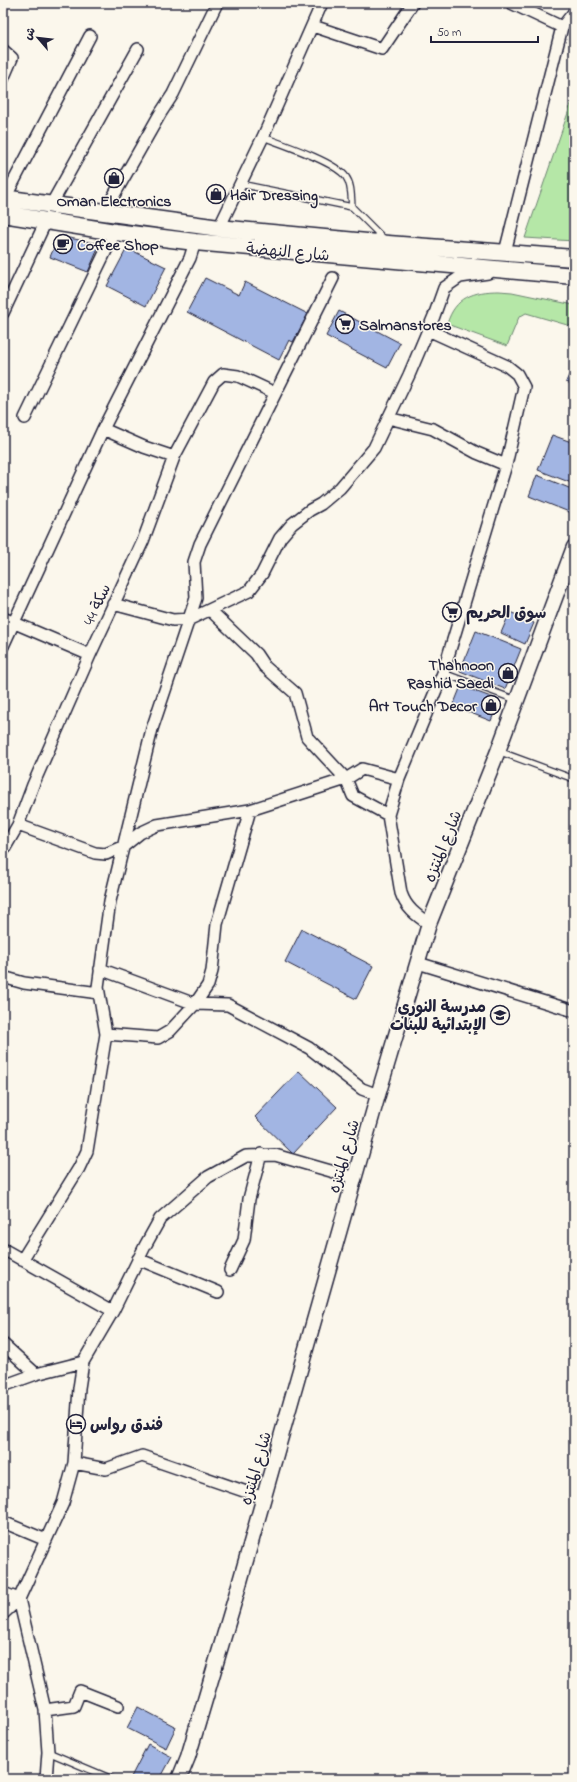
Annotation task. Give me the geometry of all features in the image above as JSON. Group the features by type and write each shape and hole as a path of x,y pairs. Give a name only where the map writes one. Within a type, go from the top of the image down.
{"main road":[{"name":"شارع النهضة","path":"4,203 51,205 105,211 219,228 388,244 574,258"},
{"name":"شارع النهضة","path":"4,203 46,221 114,232 195,242 573,276"}],"street":[{"path":"105,211 173,94 217,3"},
{"path":"219,228 263,137 322,3"},
{"path":"313,26 382,49 414,3"},
{"path":"511,3 525,6 562,27"},
{"path":"504,252 562,27 574,12"},
{"path":"4,203 90,36"},
{"path":"3,50 12,58 3,79"},
{"path":"51,205 138,50"},
{"path":"3,313 46,221"},
{"path":"25,418 114,232"},
{"path":"3,646 103,429 190,258 195,242"},
{"path":"113,604 173,620 190,619 249,591 262,574 280,538 292,524 310,510 321,504 340,488 374,448 410,375 444,288 460,277 506,270"},
{"path":"22,1260 79,1168 87,1151 106,1034 99,993 100,969 110,901 152,729 196,598 194,562 200,544 333,278"},
{"path":"428,330 507,366 517,374 524,387 506,465 443,672 399,779 388,816 404,903 412,912 430,924"},
{"name":"سكة 44","path":"3,851 18,825 33,785 90,655 143,541 174,457 214,382 223,374 238,376 275,393"},
{"path":"388,418 433,429 477,453 506,465"},
{"path":"103,429 144,447 174,457"},
{"name":"شارع المنتزه","path":"179,1779 188,1757 264,1498 378,1095 430,924 498,751 573,550"},
{"path":"210,610 256,654 264,666 295,693 307,737 346,779 353,796 388,816"},
{"path":"3,618 90,655"},
{"path":"18,825 95,853 106,854 124,846 140,833 157,824 250,810 346,779 362,769 399,779"},
{"path":"106,1034 158,1038 170,1031 195,1004 208,985 212,971 217,924 250,810"},
{"path":"418,963 574,1011"},
{"path":"100,969 195,1004 228,1005 309,1048 362,1089 378,1095"},
{"path":"3,977 24,983 99,993"},
{"path":"3,1614 19,1600 63,1503 74,1463 79,1388 83,1362 113,1311 138,1259 160,1219 177,1202 208,1177 229,1164 246,1156 261,1154 275,1155 355,1178"},
{"path":"230,1270 244,1240 249,1199 261,1154"},
{"path":"3,1249 113,1311"},
{"path":"138,1259 218,1292"},
{"path":"3,1344 36,1374"},
{"path":"3,1386 36,1374 83,1362"},
{"path":"74,1463 106,1469 142,1456 264,1498"},
{"path":"3,1522 46,1540"},
{"path":"3,1593 19,1600"},
{"path":"19,1600 45,1710 48,1752 46,1779"},
{"path":"45,1710 74,1706 80,1691 118,1706"}],"lane":[{"path":"263,137 335,167 346,177 350,188 352,207"},
{"path":"240,184 352,207 388,244"},
{"path":"443,672 517,700"},
{"path":"498,751 574,779"},
{"path":"48,1752 112,1779"}],"green space":[{"path":"572,101 574,102 574,241 525,238"},
{"path":"481,292 512,292 574,305 574,327 526,313 519,317 507,346 447,324 455,307 467,297"}],"building":[{"path":"59,236 100,244 88,272 50,257"},
{"path":"127,248 166,267 146,306 107,286"},
{"path":"205,278 239,295 245,282 308,314 293,342 289,340 279,360 187,312"},
{"path":"339,311 400,343 387,368 326,336"},
{"path":"574,363 574,385 566,382"},
{"path":"552,435 574,443 574,484 538,470"},
{"path":"537,475 574,490 574,514 529,496"},
{"path":"510,612 534,623 525,644 501,633"},
{"path":"476,631 521,649 505,689 460,671"},
{"path":"461,686 499,700 491,721 453,706"},
{"path":"302,929 373,966 356,999 285,962"},
{"path":"299,1071 337,1107 293,1154 255,1117"},
{"path":"138,1707 176,1727 166,1748 127,1728"},
{"path":"148,1744 172,1757 160,1779 135,1779 131,1777"},
{"path":"212,1773 222,1778 222,1779 209,1779"}],"place":[{"name":"Oman Electronics","path":"114,178"},
{"name":"Hair Dressing","path":"216,194"},
{"name":"Coffee Shop","path":"63,244"},
{"name":"Salmanstores","path":"345,324"},
{"name":"سوق الحريم","path":"452,612"},
{"name":"Thahnoon Rashid Saedi","path":"508,673"},
{"name":"Art Touch Decor","path":"491,705"},
{"name":"مدرسة النوري الإبتدائية للبنات","path":"500,1015"},
{"name":"فندق رواس","path":"76,1424"}]}
